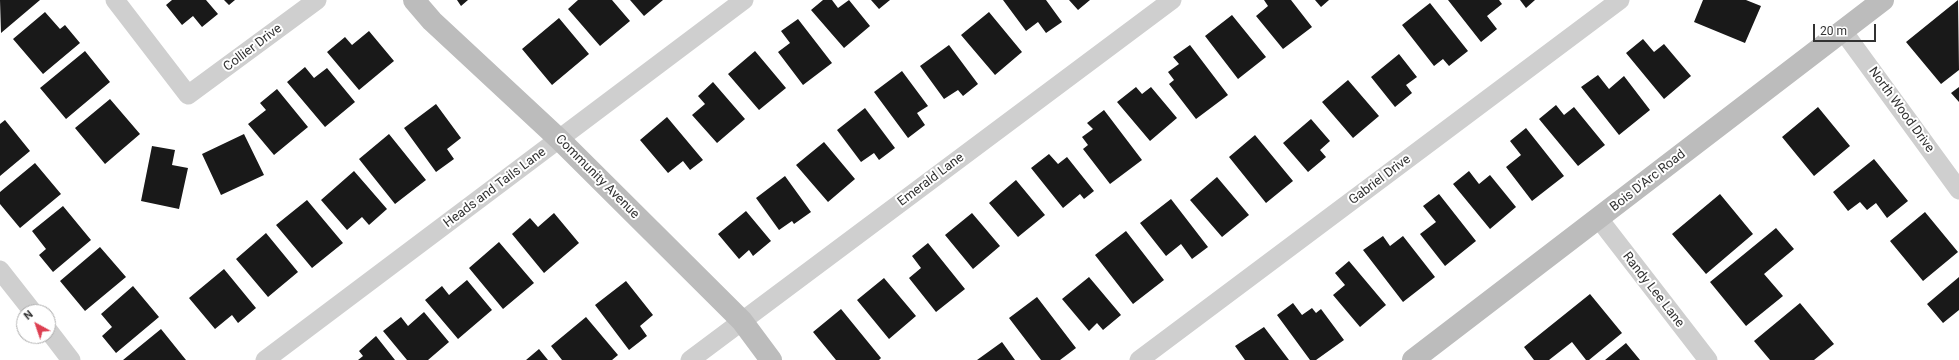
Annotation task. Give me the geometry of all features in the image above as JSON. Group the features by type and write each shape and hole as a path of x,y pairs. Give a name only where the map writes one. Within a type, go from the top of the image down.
{"street":[{"name":"Collier Drive","path":"115,0 188,95 317,0"},
{"name":"Community Avenue","path":"414,0 432,21 560,140 742,321 772,360"},
{"name":"Heads and Tails Lane","path":"265,360 560,140 744,0"},
{"name":"Emerald Lane","path":"690,360 1172,0"},
{"name":"Gabriel Drive","path":"1139,360 1620,0"},
{"name":"Bois D'Arc Road","path":"1413,360 1883,0"},
{"name":"North Wood Drive","path":"1843,31 1959,190"},
{"name":"Randy Lee Lane","path":"1599,219 1708,360"},
{"path":"0,270 27,304"},
{"path":"56,340 71,360"}],"building":[{"path":"0,0 40,0 1,33"},
{"path":"172,0 206,0 218,14 202,27 193,16 182,25 166,5"},
{"path":"224,0 235,0 229,5"},
{"path":"457,0 468,0 461,6"},
{"path":"578,0 612,0 630,21 600,46 568,9"},
{"path":"630,0 663,0 644,16"},
{"path":"823,0 832,0 838,8 849,0 870,26 844,48 811,10"},
{"path":"871,0 890,0 879,9"},
{"path":"1003,0 1046,0 1062,22 1046,33 1038,22 1026,31"},
{"path":"1069,0 1090,0 1078,10"},
{"path":"1264,0 1291,0 1312,27 1283,49 1256,16 1268,6"},
{"path":"1315,0 1329,0 1321,7"},
{"path":"1448,0 1499,0 1502,4 1487,16 1497,29 1481,42"},
{"path":"1520,0 1535,0 1526,8"},
{"path":"1703,0 1746,0 1761,6 1745,43 1694,22"},
{"path":"1958,0 1959,70 1941,84 1906,42"},
{"path":"1430,3 1468,51 1449,66 1443,59 1434,66 1402,25"},
{"path":"45,12 60,29 65,25 80,43 43,74 13,39"},
{"path":"989,12 1022,52 995,75 961,35"},
{"path":"1232,15 1266,57 1238,79 1205,36"},
{"path":"559,18 589,54 552,85 522,49"},
{"path":"798,19 832,63 803,85 778,52 790,43 781,31"},
{"path":"369,31 394,61 359,90 327,52 345,37 352,45"},
{"path":"1643,39 1654,52 1664,44 1691,76 1664,99 1626,53"},
{"path":"949,45 978,84 963,96 958,90 944,99 920,66"},
{"path":"1190,45 1228,95 1196,119 1169,84 1174,80 1168,72 1179,64 1173,57"},
{"path":"85,51 110,82 66,119 40,88"},
{"path":"755,51 786,88 759,110 728,74"},
{"path":"1399,54 1417,77 1406,85 1412,93 1395,107 1371,77"},
{"path":"305,67 314,78 327,68 355,102 325,127 287,82"},
{"path":"902,71 928,106 917,113 925,125 908,138 874,92"},
{"path":"1598,75 1609,89 1624,76 1650,110 1619,135 1581,87"},
{"path":"1348,80 1379,116 1353,138 1322,102"},
{"path":"713,82 745,119 717,143 692,115 705,104 698,96"},
{"path":"1136,87 1142,94 1151,87 1177,118 1150,141 1117,102"},
{"path":"1959,87 1959,102 1951,93"},
{"path":"277,89 308,127 274,155 248,124 266,110 260,103"},
{"path":"110,99 140,134 105,164 75,128"},
{"path":"436,104 461,138 447,149 454,159 436,172 404,128"},
{"path":"1556,105 1564,115 1574,107 1605,145 1578,166 1539,119"},
{"path":"1818,107 1850,146 1814,176 1782,137"},
{"path":"865,108 895,148 879,160 874,153 861,162 837,130"},
{"path":"1104,110 1142,160 1110,184 1083,149 1088,145 1082,137 1093,129 1087,123"},
{"path":"667,117 703,160 690,170 683,161 668,173 640,140"},
{"path":"1311,119 1330,141 1320,150 1326,157 1308,172 1283,143"},
{"path":"5,120 30,151 0,176 0,124"},
{"path":"1526,128 1564,176 1532,201 1506,167 1521,155 1510,141"},
{"path":"244,134 264,175 221,195 202,154"},
{"path":"389,134 426,180 395,204 359,159"},
{"path":"1255,135 1293,181 1266,203 1229,157"},
{"path":"824,142 855,179 828,202 796,165"},
{"path":"152,146 175,150 172,165 188,168 179,209 141,201"},
{"path":"1049,154 1058,164 1067,157 1094,191 1084,199 1080,194 1063,208 1031,168"},
{"path":"1874,159 1908,201 1887,218 1876,203 1867,210 1860,202 1848,211 1833,192"},
{"path":"35,163 61,194 20,228 0,204 0,192"},
{"path":"354,171 387,209 369,225 362,217 347,230 321,200"},
{"path":"1469,171 1479,184 1490,175 1516,207 1490,229 1453,184"},
{"path":"785,176 811,212 794,224 792,221 779,230 756,198"},
{"path":"1217,177 1249,215 1222,237 1190,200"},
{"path":"1016,180 1045,215 1018,237 989,203"},
{"path":"1439,194 1476,241 1445,266 1420,234 1436,222 1423,206"},
{"path":"1720,194 1753,234 1706,274 1672,234"},
{"path":"1171,199 1208,247 1192,259 1181,244 1166,256 1140,223"},
{"path":"307,200 343,243 312,268 276,225"},
{"path":"63,206 91,240 53,272 39,255 46,249 32,231"},
{"path":"746,211 771,241 753,256 749,250 739,259 718,234"},
{"path":"1925,212 1958,252 1923,281 1890,241"},
{"path":"554,213 579,243 544,273 512,234 530,218 538,227"},
{"path":"972,213 1000,246 973,269 945,235"},
{"path":"1776,228 1794,249 1764,274 1783,296 1746,326 1710,282"},
{"path":"1126,231 1164,280 1133,304 1095,255"},
{"path":"266,233 298,272 268,297 236,259"},
{"path":"1383,236 1390,246 1403,236 1435,277 1403,302 1363,250"},
{"path":"499,242 534,283 503,309 469,268"},
{"path":"928,243 965,289 936,312 909,278 921,268 912,256"},
{"path":"100,247 126,277 85,311 60,281"},
{"path":"1349,261 1386,305 1360,327 1333,295 1345,285 1335,273"},
{"path":"224,269 256,308 238,323 232,315 215,329 189,298"},
{"path":"1089,277 1121,315 1103,330 1097,323 1089,331 1062,299"},
{"path":"1959,277 1959,310 1943,323 1927,304"},
{"path":"884,278 916,316 889,339 857,300"},
{"path":"467,280 492,310 458,339 425,300 442,286 449,295"},
{"path":"626,281 653,315 640,326 647,336 629,350 595,305"},
{"path":"133,286 159,317 116,353 102,336 112,327 101,314"},
{"path":"1590,294 1622,333 1589,360 1586,360 1572,342 1549,360 1534,360 1524,347"},
{"path":"1037,297 1076,348 1060,360 1041,360 1009,318"},
{"path":"1293,303 1302,315 1312,308 1316,313 1321,309 1344,340 1316,360 1310,360 1277,315"},
{"path":"1800,303 1834,344 1814,360 1770,360 1754,341"},
{"path":"841,309 881,358 879,360 836,360 813,332"},
{"path":"424,312 449,342 428,360 407,360 383,331 401,317 408,326"},
{"path":"586,317 618,355 612,360 562,360 551,346"},
{"path":"1264,327 1289,360 1245,360 1235,346"},
{"path":"161,329 186,360 123,360"},
{"path":"376,336 395,360 358,360 363,356 359,351"},
{"path":"1002,342 1015,360 977,360"},
{"path":"1626,343 1640,360 1605,360"},
{"path":"539,349 548,360 526,360"}]}
